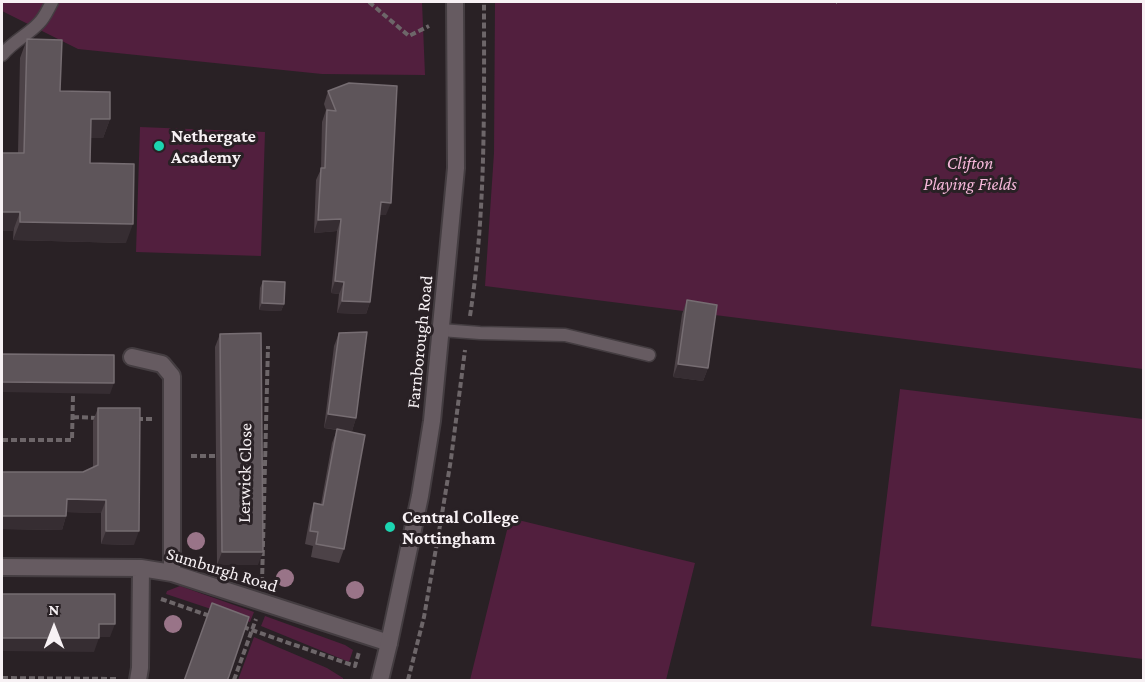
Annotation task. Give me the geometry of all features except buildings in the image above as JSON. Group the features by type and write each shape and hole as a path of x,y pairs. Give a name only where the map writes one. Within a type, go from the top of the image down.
{"street":[{"name":"Farnborough Road","path":"380,681 422,485 432,421 456,168 455,2"},
{"path":"132,357 162,364 172,376 172,573"},
{"name":"Sumburgh Road","path":"2,567 141,568 172,573 389,643"},
{"path":"138,680 141,568"}],"lane":[{"path":"3,50 39,22 52,2"},
{"path":"441,330 565,335 649,355"}],"path":[{"path":"369,2 409,36 429,26"},
{"name":"Lerwick Close","path":"234,681 262,602 268,346"},
{"path":"2,440 72,440 73,395"},
{"path":"73,417 106,418"},
{"path":"128,418 172,420"},
{"path":"172,456 219,456"},
{"path":"140,592 218,619"},
{"path":"240,627 355,666"},
{"path":"2,678 138,680"}],"green space":[{"path":"2,2 422,2 425,75 322,74 78,49 2,11"},
{"name":"Clifton Playing Fields","path":"495,2 1143,2 1143,369 485,286 494,153"},
{"path":"140,127 265,132 261,256 136,252"},
{"path":"900,389 1143,419 1143,659 871,626"},
{"path":"510,518 695,563 666,680 470,680"},
{"path":"180,586 254,612 250,622 166,594 167,591"},
{"path":"265,616 345,645 353,650 349,662 261,626"},
{"path":"254,637 327,668 343,680 238,680"}],"place":[{"name":"Nethergate Academy","path":"159,146"},
{"name":"Central College Nottingham","path":"390,527"}]}
